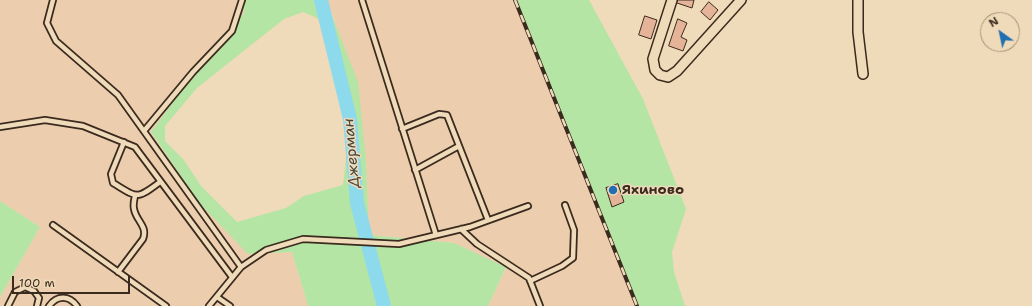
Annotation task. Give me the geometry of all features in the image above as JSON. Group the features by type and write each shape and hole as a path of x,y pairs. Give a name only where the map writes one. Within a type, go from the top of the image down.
{"street":[{"path":"672,0 653,59 654,70 660,75 668,77 676,71 741,0"},
{"path":"858,0 858,32 863,74"}],"lane":[{"path":"53,0 47,23 56,41 118,95 241,267"},
{"path":"144,131 193,72 232,31 242,0"},
{"path":"362,0 436,235"},
{"path":"402,129 443,114 447,115 488,220"},
{"path":"0,127 45,120 83,126 135,147 232,277"},
{"path":"124,142 111,174 113,183 135,196 141,195 160,182"},
{"path":"415,170 459,146"},
{"path":"118,272 145,233 144,227 133,208 135,196"},
{"path":"530,281 562,266 573,258 574,230 565,205"},
{"path":"209,306 241,267 266,250 303,239 399,244 460,229 528,206"},
{"path":"53,225 166,306"},
{"path":"460,229 477,244 520,271 530,281 540,306"},
{"path":"8,306 15,292 25,287 37,294 39,298 37,306"},
{"path":"217,296 230,306"},
{"path":"49,306 61,297 71,300 77,306"}],"shaded area":[{"path":"0,0 243,0 244,13 203,62 151,132 199,203 292,252 308,306 0,306 0,297 40,227 0,201"},
{"path":"326,0 515,0 637,306 488,306 506,268 454,243 369,235 366,160 334,18"}],"green space":[{"path":"243,0 326,0 358,82 366,160 369,235 454,243 506,267 488,306 308,306 292,252 248,254 199,203 151,132 203,62 244,13","holes":["303,12 326,22 345,113 346,160 343,185 304,196 286,208 237,222 201,186 184,160 165,141 165,126 197,88 284,19"]},
{"path":"515,0 589,0 643,99 686,209 672,252 674,272 685,306 637,306"},
{"path":"0,201 40,227 0,297"}],"building":[{"path":"678,0 694,0 692,8 677,3"},
{"path":"709,2 718,10 710,20 701,12"},
{"path":"645,16 657,20 651,39 639,35"},
{"path":"678,19 687,23 681,37 687,40 683,51 669,46"},
{"path":"618,184 624,202 612,207 606,188"}],"waterway":[{"name":"Джерман","path":"321,0 350,119 357,203 384,306"}],"railway":[{"path":"515,0 637,306"}],"place":[{"name":"Яхиново","path":"613,190"}]}
